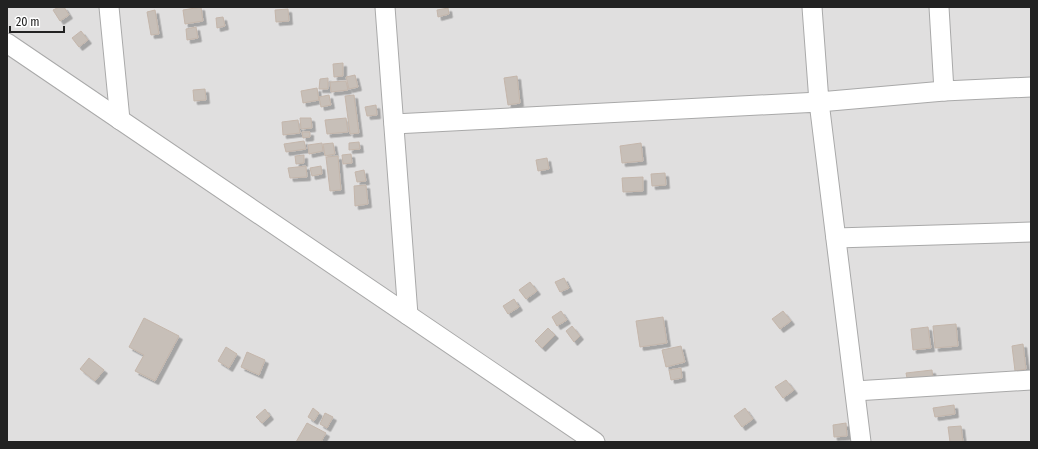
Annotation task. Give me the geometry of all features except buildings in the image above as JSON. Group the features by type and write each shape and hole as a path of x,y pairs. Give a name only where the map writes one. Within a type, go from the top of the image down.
{"street":[{"path":"109,7 120,120"},
{"path":"385,7 408,315"},
{"path":"812,7 819,102 861,442"},
{"path":"940,7 944,91"},
{"path":"7,43 595,442"},
{"path":"394,124 819,102 944,91 1031,87"},
{"path":"836,238 1031,232"},
{"path":"855,391 1031,380"}],"shaded area":[{"path":"7,7 1031,7 1031,442 7,442"}]}
